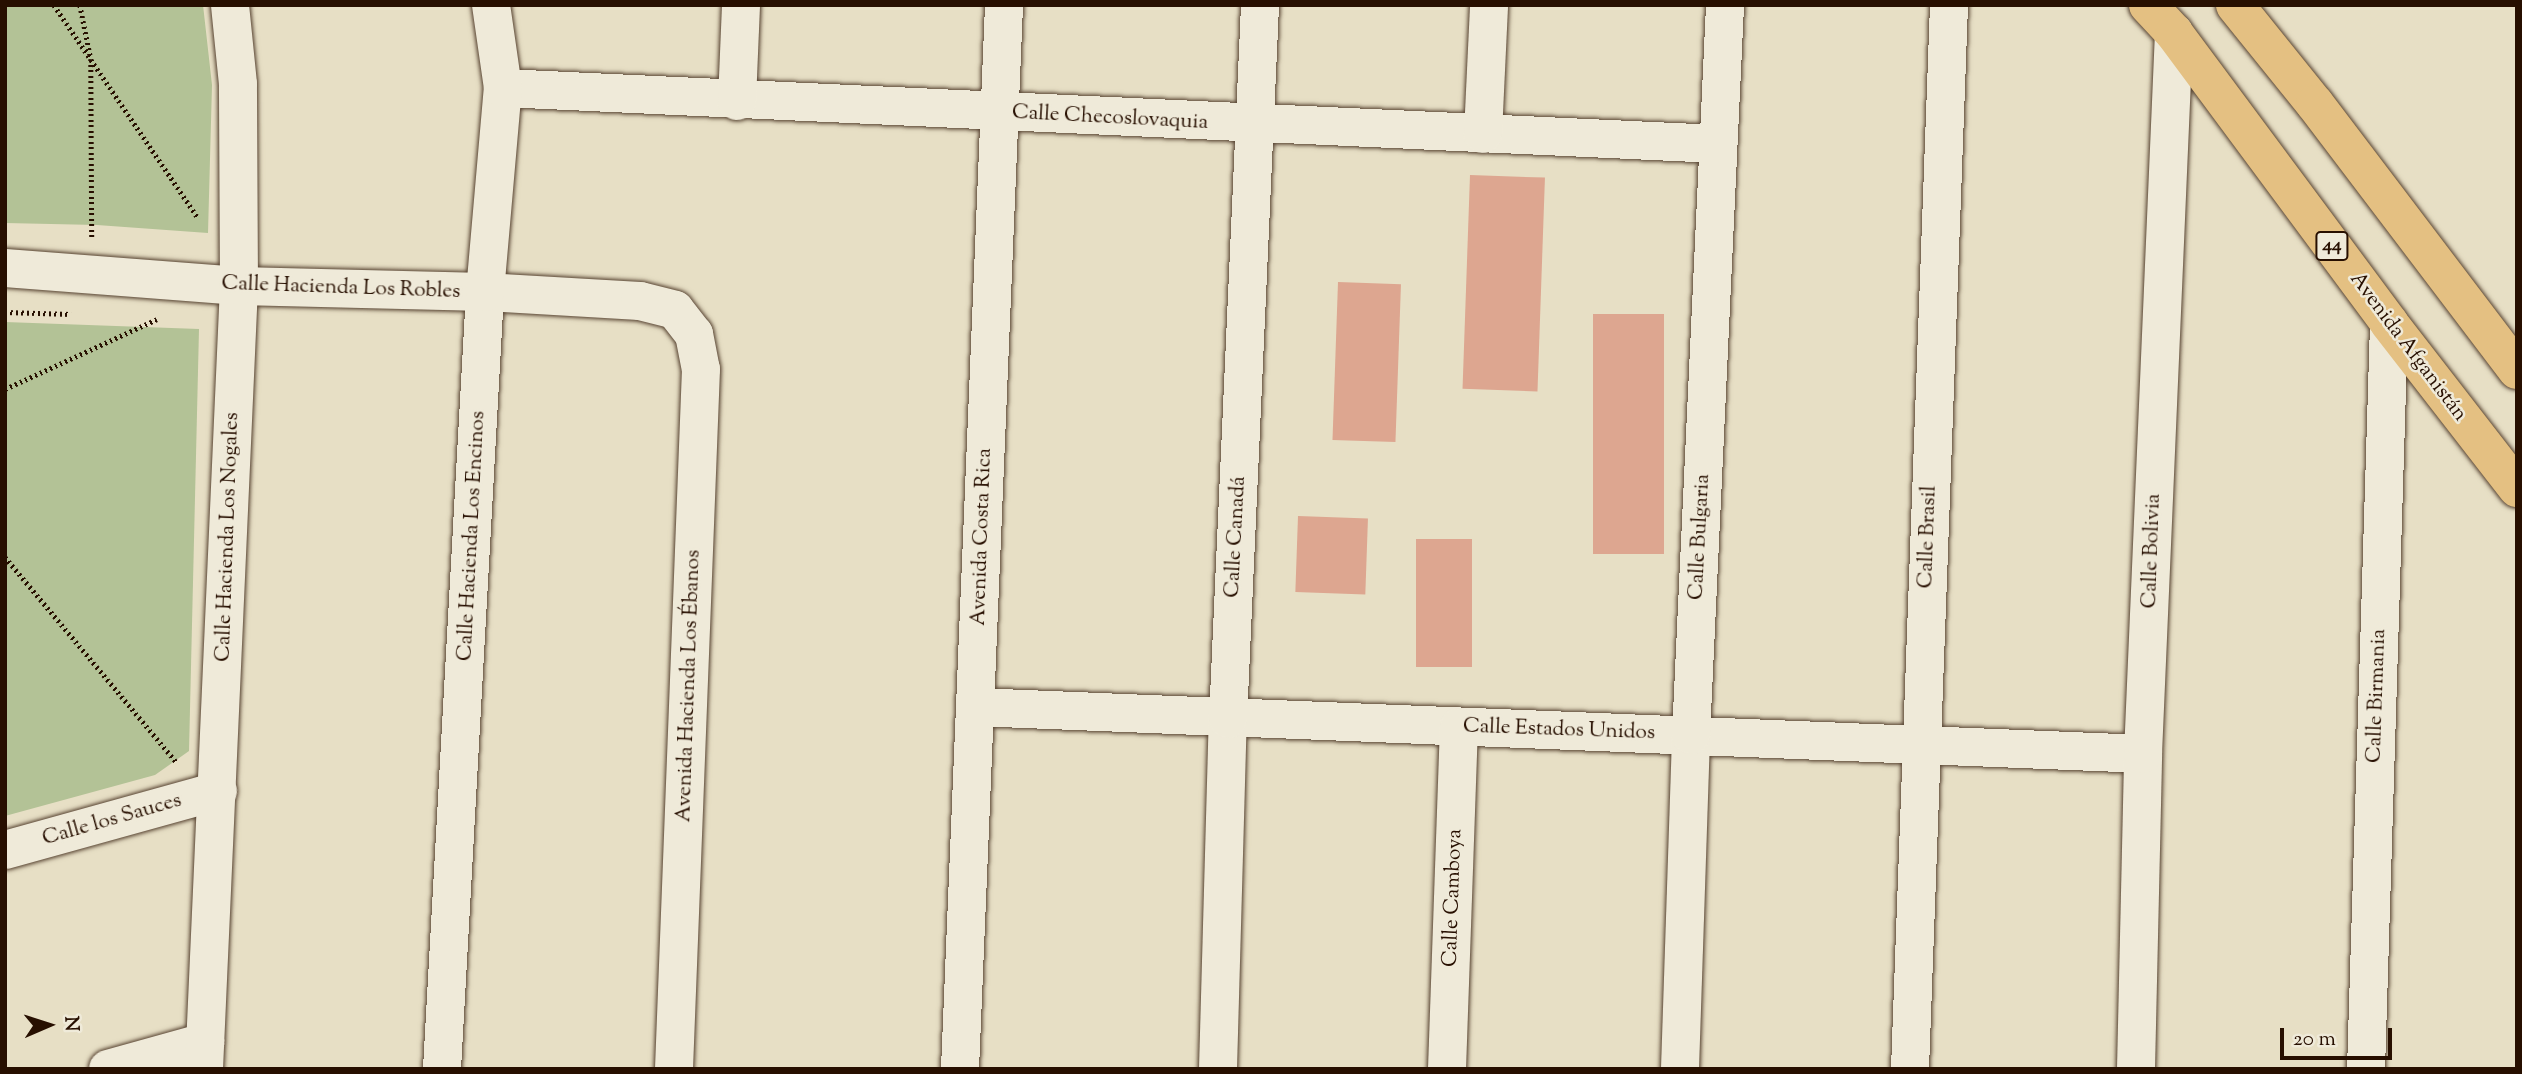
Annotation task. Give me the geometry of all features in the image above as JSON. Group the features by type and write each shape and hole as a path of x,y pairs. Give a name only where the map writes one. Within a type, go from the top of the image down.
{"main road":[{"name":"Avenida Afganistán","path":"2148,5 2174,33 2389,323 2517,488"},
{"path":"2235,5 2315,104 2517,370"}],"street":[{"name":"Calle Hacienda Los Nogales","path":"204,1055 202,782 239,286 237,85 230,5"},
{"name":"Calle Hacienda Los Encinos","path":"442,1069 485,292 503,88 491,5"},
{"path":"737,101 741,5"},
{"name":"Avenida Costa Rica","path":"960,1069 1004,5"},
{"name":"Calle Canadá","path":"1218,1069 1228,719 1260,5"},
{"path":"1483,134 1489,5"},
{"name":"Calle Bulgaria","path":"1680,1069 1691,735 1725,5"},
{"name":"Calle Brasil","path":"1910,1069 1949,5"},
{"name":"Calle Bolivia","path":"2136,1069 2143,754 2174,33"},
{"name":"Calle Checoslovaquia","path":"503,88 737,101 1717,144"},
{"name":"Calle Hacienda Los Robles","path":"5,268 239,286 485,292 640,301 675,310"},
{"name":"Avenida Hacienda Los Ébanos","path":"674,1069 701,369 694,334 675,310"},
{"name":"Calle Birmania","path":"2366,1069 2389,323"},
{"name":"Calle Estados Unidos","path":"975,707 2143,754"},
{"name":"Calle Camboya","path":"1447,1069 1459,727"},
{"name":"Calle los Sauces","path":"5,850 202,782"},
{"path":"108,1069 204,1055"}],"path":[{"path":"54,5 204,226"},
{"path":"80,5 91,59 92,240"},
{"path":"79,239 104,241"},
{"path":"5,389 165,316"},
{"path":"5,557 202,782"}],"green space":[{"path":"5,5 203,5 212,85 208,233 97,225 5,223"},
{"path":"5,322 199,329 189,751 155,775 5,816"}],"building":[{"path":"1470,175 1545,178 1537,391 1463,389"},
{"path":"1338,282 1401,284 1395,442 1332,440"},
{"path":"1593,314 1664,314 1664,554 1593,554"},
{"path":"1298,516 1368,518 1365,594 1295,592"},
{"path":"1416,539 1472,539 1472,667 1416,667"}]}
